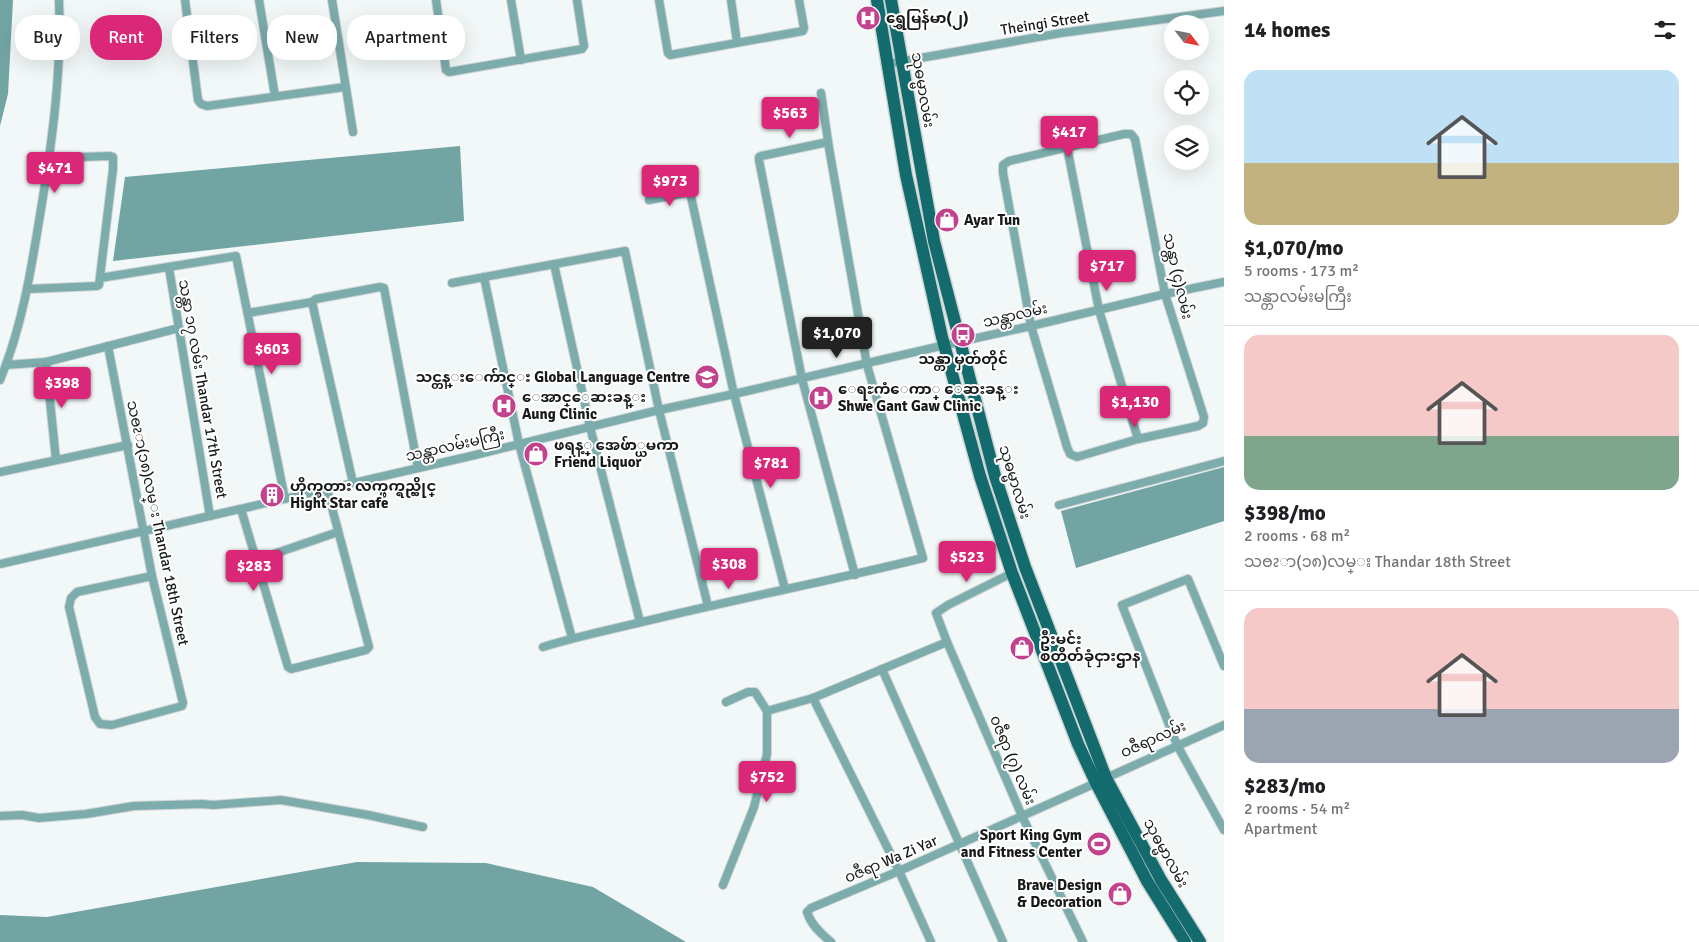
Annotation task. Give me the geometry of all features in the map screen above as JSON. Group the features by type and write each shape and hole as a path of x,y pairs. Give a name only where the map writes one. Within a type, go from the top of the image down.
{"main road":[{"name":"သုဓမ္မာလမ်း","path":"877,0 906,175 945,345 980,476 1012,573 1078,744 1200,942"},
{"name":"သုဓမ္မာလမ်း","path":"891,0 934,241 995,476 1025,567 1101,780 1147,881 1184,942"}],"street":[{"path":"0,380 28,289 49,158 60,36 59,0"},
{"path":"184,0 198,100 202,104 207,106 345,87"},
{"path":"259,0 275,96"},
{"path":"332,0 353,132"},
{"path":"436,0 447,71 584,48 577,0"},
{"path":"511,0 521,60"},
{"path":"659,0 668,55 804,30 799,0"},
{"path":"731,0 737,42"},
{"name":"Theingi Street","path":"887,64 1061,33 1224,11"},
{"path":"543,647 572,638 708,606 855,575 923,558 867,363 820,93"},
{"name":"သန္တာ (၄)လမ်း","path":"1067,147 1124,134 1131,134 1135,139 1165,294 1204,417 1203,423 1198,426 1138,439"},
{"path":"828,142 759,157 758,160 802,378 855,575"},
{"path":"1067,147 1099,310 1138,439 1077,457 1070,454 1031,326 1003,173 1003,165 1009,161 1067,147"},
{"path":"28,289 97,286 100,278 113,157 49,158"},
{"path":"648,200 690,192 734,394 785,589"},
{"path":"452,283 625,251 659,410 708,606"},
{"path":"100,278 236,256 285,499"},
{"path":"554,264 590,427 640,622"},
{"name":"သန္တာ ၁၇ လမ်း Thandar 17th Street","path":"169,268 210,516"},
{"path":"484,277 519,444 572,638"},
{"name":"သန္တာလမ်း","path":"945,345 1224,282"},
{"path":"248,313 312,302 316,299 380,287 384,288 418,468"},
{"path":"312,302 352,483"},
{"path":"6,365 46,362 179,328"},
{"name":"သန္တာလမ်းမကြီး","path":"0,564 945,345"},
{"name":"သႎၩာ(၁၈)လမ္း Thandar 18th Street","path":"108,346 152,576 183,705 112,725 100,724 95,717 69,607 71,598 77,592 152,576"},
{"path":"46,362 56,460"},
{"path":"0,472 128,445"},
{"path":"1059,506 1224,460"},
{"path":"241,509 288,669 366,650 369,647 327,489"},
{"path":"256,560 338,532"},
{"name":"၀ဇီရာ (၇) လမ်း","path":"1012,573 936,613 1022,816 1083,942"},
{"path":"1224,666 1188,579 1122,605 1178,745 1224,830"},
{"path":"767,711 813,698 947,642"},
{"path":"882,669 1003,942"},
{"path":"723,886 754,807 767,754 767,711 755,692 748,692 726,702"},
{"path":"813,698 899,871 931,942"},
{"name":"ဝဇီရာလမ်း","path":"1101,780 1224,725"},
{"name":"၀ဇီရာ Wa Zi Yar","path":"831,942 819,933 807,912 811,908 899,871 1101,780"},
{"path":"0,816 22,815 39,818 86,814 134,806 202,804 213,806 281,800 368,814 422,827"}],"water":[{"path":"0,0 13,0 8,94 0,126"},
{"path":"460,146 464,221 113,261 125,177"},
{"path":"1224,467 1224,521 1076,568 1061,511"},
{"path":"357,862 486,863 593,887 686,942 0,942 0,915 47,917"}],"place":[{"name":"ရွှေမြန်မာ(၂)","path":"868,18"},
{"name":"Ayar Tun","path":"947,220"},
{"name":"သန္တာ မှတ်တိုင်","path":"963,335"},
{"name":"သင္တန္းေက်ာင္း Global Language Centre","path":"707,377"},
{"name":"ေရႊကံေကာ္ ေဆးခန္း Shwe Gant Gaw Clinic","path":"821,398"},
{"name":"ေအာင္ေဆးခန္း Aung Clinic","path":"504,406"},
{"name":"ဖရန့္ အေဖ်ာ္ယမကာ Friend Liquor","path":"536,454"},
{"name":"ဟိုက္စတား လက္ဖက္ရည္ဆိုင္ Hight Star cafe","path":"272,495"},
{"name":"ဦးမင်း စတိတ်ခုံငှားဌာန","path":"1022,648"},
{"name":"Sport King Gym and Fitness Center","path":"1099,844"},
{"name":"Brave Design & Decoration","path":"1120,894"}]}
